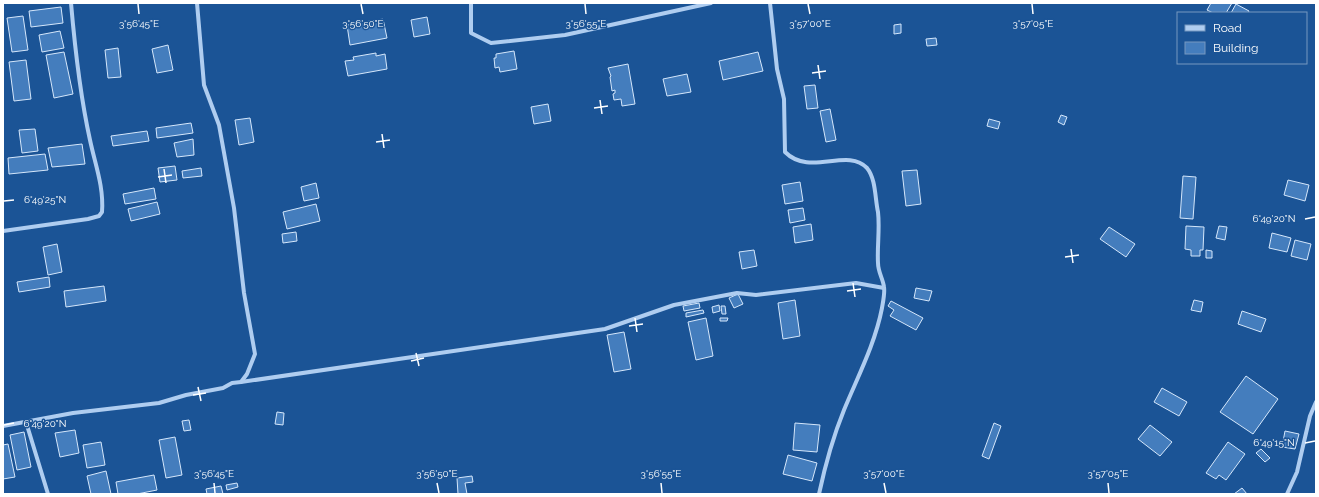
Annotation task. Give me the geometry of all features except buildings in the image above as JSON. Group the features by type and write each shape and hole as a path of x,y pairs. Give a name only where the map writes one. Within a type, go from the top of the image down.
{"street":[{"path":"3,231 88,219 99,216 102,212 97,165 90,140 75,45 71,3"},
{"path":"197,3 204,85 219,125 234,208 244,293 255,354 247,374 241,382"},
{"path":"471,3 471,33 491,43 565,35 711,3"},
{"path":"770,3 777,69 784,99 785,152 791,158 799,162 847,160 856,161 867,168 873,180 879,221 878,264 884,288 882,309 866,360 844,411 824,471 819,494"},
{"path":"3,426 74,413 159,403 186,395 222,388 232,383 605,329 674,305 737,293 756,295 856,282 884,288"},
{"path":"1287,494 1297,472 1310,416 1316,402"},
{"path":"26,422 48,494"}]}
